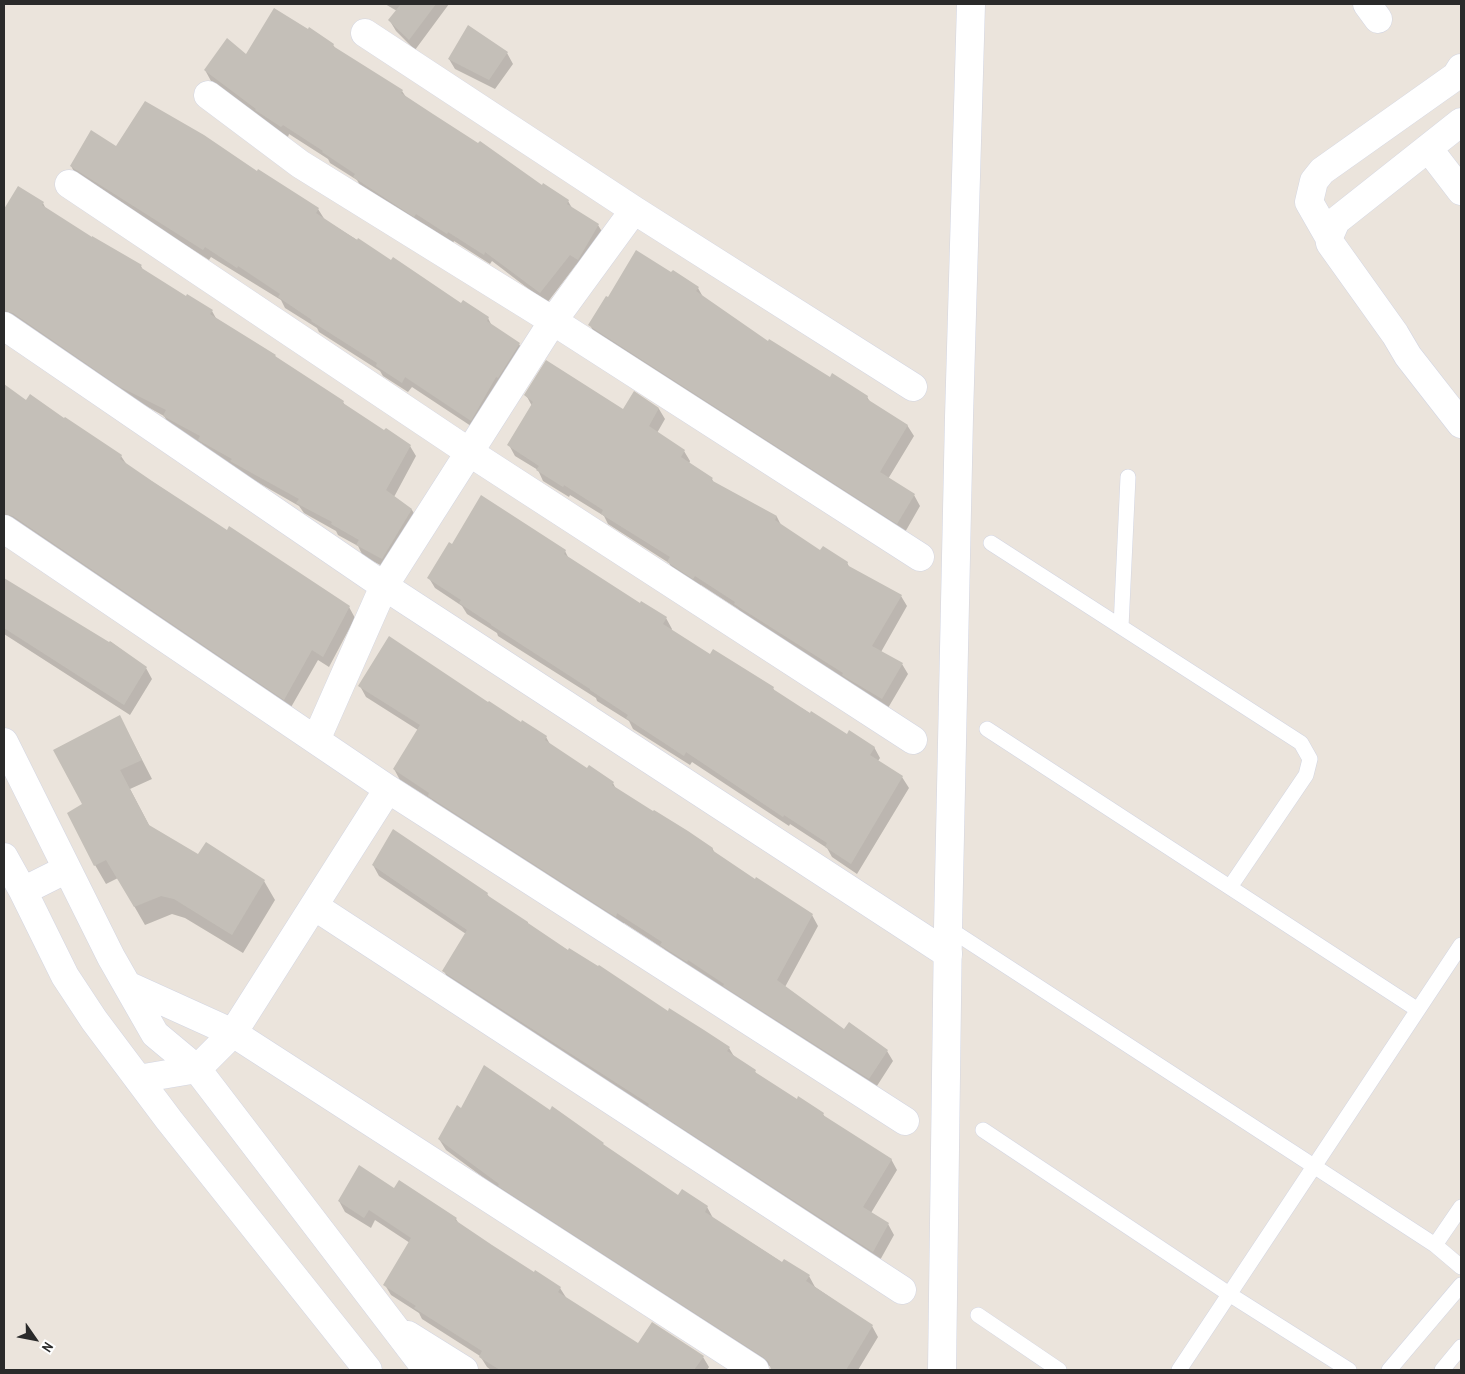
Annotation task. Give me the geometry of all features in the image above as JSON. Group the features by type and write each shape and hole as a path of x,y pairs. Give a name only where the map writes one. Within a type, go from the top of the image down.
{"street":[{"path":"942,1370 958,427 971,4"},
{"path":"365,33 634,210 913,388"},
{"path":"1330,237 1309,202 1314,181 1322,171 1456,76 1461,68"},
{"path":"208,95 300,164 553,321 920,557"},
{"path":"1461,122 1336,221 1331,230 1330,243 1395,334 1401,346 1461,424"},
{"path":"1428,148 1461,191"},
{"path":"69,184 469,452 912,740"},
{"path":"316,740 384,586 553,321 634,210"},
{"path":"4,326 384,586 948,941"},
{"path":"4,529 388,789 906,1121"},
{"path":"4,742 111,957 155,1034 197,1069 427,1370"},
{"path":"138,1079 197,1069 233,1033 388,789"},
{"path":"4,857 65,976 94,1020 169,1120 368,1370"},
{"path":"23,891 67,869"},
{"path":"314,906 902,1290"},
{"path":"127,985 233,1033 755,1370"},
{"path":"391,1324 464,1370"}],"lane":[{"path":"1121,627 1128,477"},
{"path":"991,544 1302,743 1310,759 1306,775 1230,887"},
{"path":"987,729 1418,1010"},
{"path":"948,941 1314,1166 1435,1245 1461,1267"},
{"path":"1178,1370 1461,945"},
{"path":"983,1130 1229,1294 1348,1370"},
{"path":"1435,1245 1461,1207"},
{"path":"1389,1370 1461,1285"},
{"path":"978,1314 1059,1370"},
{"path":"1442,1370 1461,1347"}],"building":[{"path":"401,4 436,4 409,40 388,20"},
{"path":"274,8 308,29 309,27 334,44 333,46 403,90 401,93 478,143 480,141 542,185 543,183 569,200 567,204 599,224 578,260 570,255 540,293 485,252 484,255 416,214 414,217 353,177 355,174 323,151 283,125 281,127 255,110 204,70 227,38 246,54"},
{"path":"468,25 508,52 489,80 448,59"},
{"path":"145,101 204,135 257,171 258,169 319,208 316,213 357,240 358,238 391,260 393,257 461,303 463,300 489,317 487,321 520,343 498,378 496,377 471,421 405,377 402,383 376,366 377,363 311,321 278,297 280,294 238,266 237,268 205,247 203,250 70,166 91,130 116,146"},
{"path":"18,186 44,202 42,205 92,237 142,265 140,267 186,296 187,294 213,310 210,314 276,355 384,430 386,428 411,445 386,490 412,509 382,559 356,545 359,540 331,524 332,522 296,503 299,499 230,461 232,459 198,440 200,436 163,416 166,410 120,387 13,313 4,311 4,209"},
{"path":"636,250 699,287 696,291 768,341 769,339 830,377 832,373 868,396 867,399 908,425 880,472 915,494 897,524 588,325 606,296 608,297"},
{"path":"546,360 623,409 634,391 659,408 649,426 685,450 681,457 713,478 711,480 777,516 775,520 820,550 823,546 848,562 847,565 902,595 872,646 903,663 882,699 734,604 735,602 695,576 693,579 667,562 670,557 601,514 603,510 536,470 539,466 507,445 533,402 524,395"},
{"path":"4,384 26,400 30,394 122,455 120,459 152,481 227,530 229,526 350,606 323,657 312,650 284,700 13,516 4,514"},
{"path":"481,495 566,550 564,554 640,603 641,601 667,617 663,624 710,654 713,649 774,687 773,689 810,713 811,711 847,734 849,730 875,747 870,755 903,776 851,864 825,847 827,843 784,815 783,817 686,752 684,756 626,718 628,715 491,625 459,603 461,600 427,578 449,542 452,544"},
{"path":"4,578 110,641 147,667 124,705 4,628"},
{"path":"389,636 488,702 547,736 545,740 587,768 589,765 614,782 612,785 688,831 755,879 756,877 813,914 777,980 844,1029 849,1022 888,1050 869,1079 723,986 724,984 688,960 687,962 660,945 662,942 617,913 616,917 428,796 429,793 393,769 420,725 358,686"},
{"path":"120,715 142,760 120,770 149,825 198,854 206,842 265,880 232,935 174,899 161,896 134,907 106,860 94,866 67,813 82,804 53,750"},
{"path":"393,829 568,950 569,948 599,965 668,1011 669,1008 704,1030 730,1047 727,1051 756,1070 755,1072 797,1099 798,1096 824,1113 823,1115 892,1159 863,1207 889,1223 873,1252 648,1106 649,1104 442,971 467,930 372,865"},
{"path":"484,1065 550,1110 552,1106 603,1144 678,1195 682,1189 708,1206 705,1212 782,1262 784,1259 810,1275 806,1281 873,1325 846,1370 771,1370 769,1362 763,1357 498,1186 499,1184 438,1139 457,1105 461,1108"},
{"path":"359,1165 394,1188 399,1180 457,1218 455,1220 492,1245 561,1287 558,1292 638,1343 652,1322 704,1356 694,1370 500,1370 479,1357 482,1351 414,1308 416,1306 383,1285 411,1238 369,1210 364,1218 338,1201"}]}
